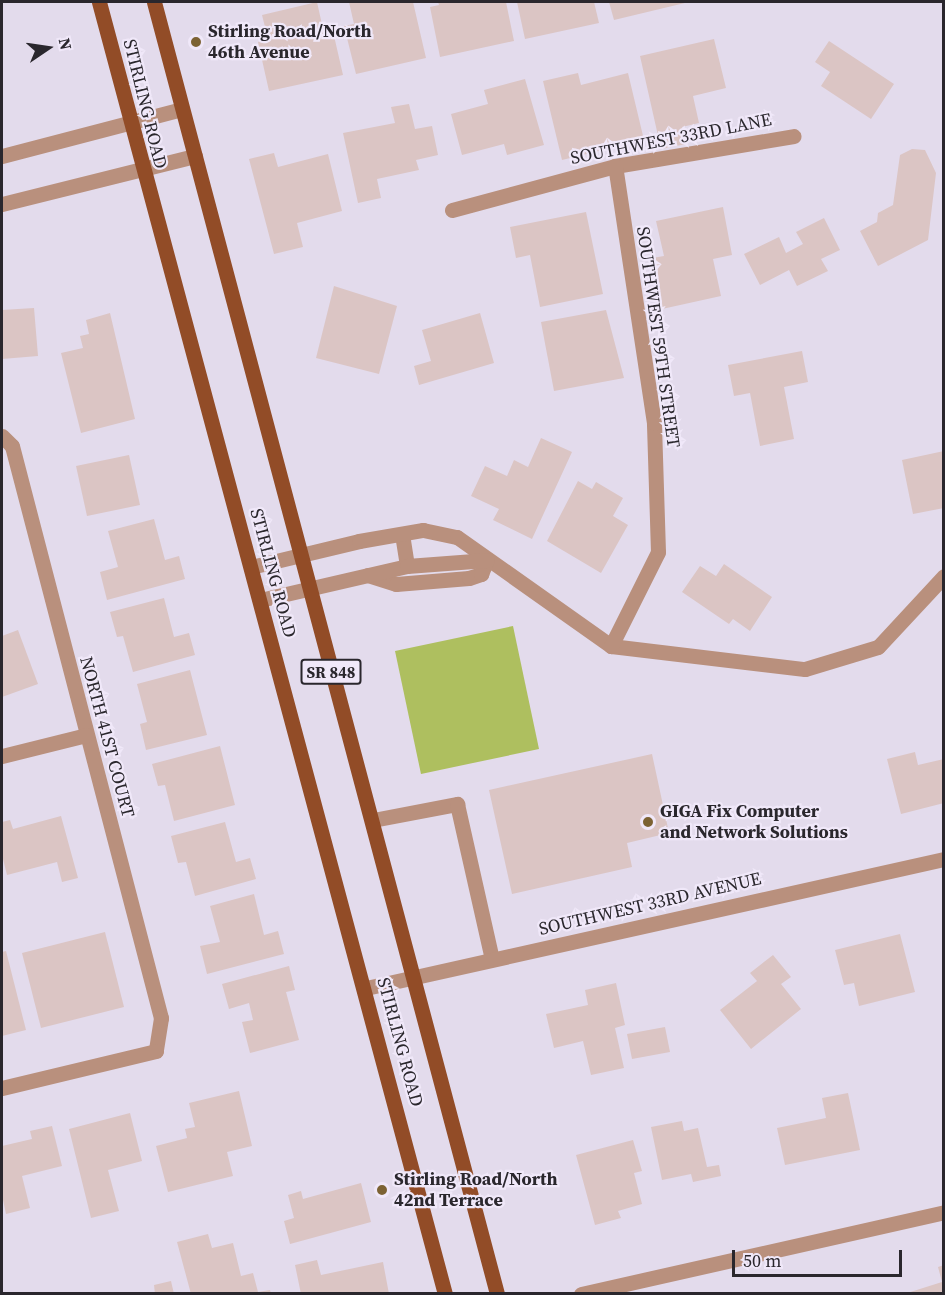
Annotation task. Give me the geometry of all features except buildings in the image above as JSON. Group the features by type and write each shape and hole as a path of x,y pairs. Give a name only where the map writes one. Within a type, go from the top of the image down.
{"main road":[{"name":"STIRLING ROAD","path":"99,2 141,169 366,988 445,1293"},
{"name":"STIRLING ROAD","path":"154,2 307,588 373,820 497,1293"}],"street":[{"path":"2,156 182,109"},
{"name":"SOUTHWEST 33RD LANE","path":"452,210 615,166 794,136"},
{"path":"2,204 195,156"},
{"name":"SOUTHWEST 59TH STREET","path":"610,645 658,552 654,423 615,166"},
{"name":"NORTH 41ST COURT","path":"2,436 12,446 161,1018 156,1052 2,1088"},
{"path":"251,567 298,554 423,530 457,537 610,645 805,669 878,647 944,576"},
{"path":"402,534 408,566"},
{"path":"260,600 408,566 488,560"},
{"path":"368,575 396,584 469,579 481,574 488,560"},
{"path":"2,756 86,735"},
{"path":"373,820 457,804 492,959"},
{"name":"SOUTHWEST 33RD AVENUE","path":"366,988 944,859"},
{"path":"581,1293 944,1212"}],"green space":[{"path":"513,626 539,749 421,774 395,651"}],"place":[{"name":"Stirling Road/North 46th Avenue","path":"196,42"},
{"name":"GIGA Fix Computer and Network Solutions","path":"648,822"},
{"name":"Stirling Road/North 42nd Terrace","path":"382,1190"}]}
